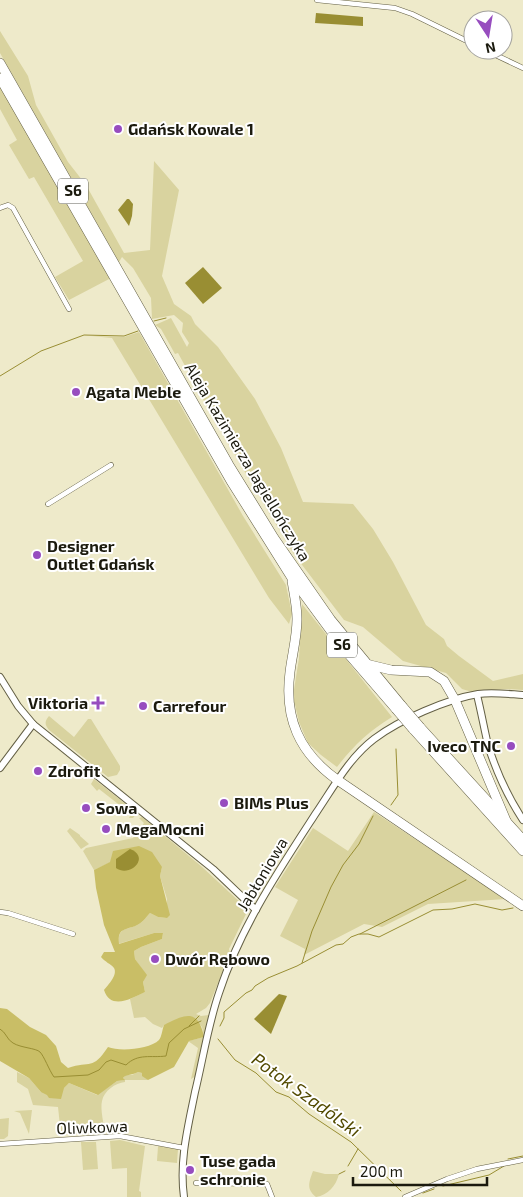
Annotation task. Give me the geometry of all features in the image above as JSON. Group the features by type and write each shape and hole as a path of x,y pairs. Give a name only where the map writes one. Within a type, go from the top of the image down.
{"highway":[{"name":"Aleja Kazimierza Jagiellończyka","path":"0,63 245,492 331,620 399,708"},
{"name":"Aleja Kazimierza Jagiellończyka","path":"0,78 206,439 292,578 345,650 417,728 523,851"},
{"path":"292,578 297,619 288,691 290,714 304,748 315,762 338,780 523,906"},
{"path":"366,664 391,670 430,672 444,681 455,700 507,823"},
{"name":"Aleja Kazimierza Jagiellończyka","path":"417,728 523,840"}],"main road":[{"path":"0,677 18,706 34,724 198,857 256,910"},
{"name":"Jabłoniowa","path":"184,1197 182,1172 184,1148 218,993 262,898 338,780 356,756 373,739 398,724 455,700 477,694 523,695"},
{"path":"477,694 494,760 508,794 523,820"},
{"path":"0,768 34,724"},
{"path":"248,902 262,898"}],"street":[{"path":"317,0 394,8 412,14 463,39"},
{"path":"506,60 523,68"},
{"path":"0,208 8,206 13,208 69,309"},
{"path":"48,504 111,466"},
{"path":"0,912 73,934"},
{"name":"Oliwkowa","path":"0,1144 120,1136 184,1148"},
{"path":"405,1197 470,1171 523,1160"},
{"path":"196,1183 268,1184 272,1197"}],"shaded area":[{"path":"316,13 363,17 363,26 315,23"},
{"path":"0,31 28,76 36,105 68,162 86,185 124,253 150,250 154,161 179,190 162,276 174,304 191,316 195,324 218,347 255,399 281,448 303,502 353,504 373,529 393,562 426,625 444,639 447,646 493,681 523,674 523,690 507,689 472,692 462,689 446,673 403,661 363,627 344,620 293,553 220,430 178,353 175,354 161,329 155,325 171,318 187,347 189,343 182,332 183,323 174,315 152,319 151,298 133,268 122,257 119,262 0,53"},
{"path":"0,86 111,278 69,300 55,277 83,261 34,177 29,179 9,145 17,140 0,109"},
{"path":"127,199 133,204 129,226 118,210"},
{"path":"203,267 222,288 203,304 185,283"},
{"path":"139,332 243,516 286,585 292,614 289,624 269,598 112,338 91,336 124,337"},
{"path":"302,604 392,717 362,739 337,767 308,743 299,722 293,696 299,658"},
{"path":"49,716 74,737 88,719 91,719 120,766 117,775 108,777 49,730 46,720"},
{"path":"94,779 137,813 133,818 129,818 131,814 99,789 97,791 91,784"},
{"path":"374,812 506,899 428,904 382,927 364,924 304,955 305,949 280,936 298,900 275,887 313,828 348,851"},
{"path":"142,817 201,866 243,905 246,914 229,949 230,953 210,1003 196,1014 201,1016 209,1015 196,1076 191,1079 198,1048 188,1041 204,1037 202,1027 195,1019 164,1025 162,1028 153,1024 145,1017 134,1018 130,999 145,992 143,982 146,975 135,959 134,951 162,939 163,933 154,933 118,944 120,934 124,929 140,923 150,913 158,917 167,918 167,899 160,876 162,867 111,862 94,870 83,851 86,848 133,838 144,823 139,818"},
{"path":"70,828 89,844 81,849 67,831"},
{"path":"139,846 152,852 162,867 160,876 170,915 167,918 158,917 150,913 140,923 121,932 119,944 154,933 163,933 162,939 134,951 135,959 147,975 143,982 145,992 128,1000 117,1001 107,996 104,990 112,980 115,971 101,957 104,952 115,952 104,925 94,870 110,862 113,851"},
{"path":"130,849 139,857 136,865 127,870 116,868 116,859"},
{"path":"279,994 287,996 271,1034 254,1019"},
{"path":"0,1008 7,1009 30,1027 46,1035 56,1046 61,1062 68,1068 91,1064 108,1047 113,1049 135,1049 149,1046 159,1040 164,1025 184,1016 194,1017 198,1021 204,1037 189,1041 174,1067 148,1080 142,1076 142,1073 138,1072 124,1077 125,1080 117,1081 98,1095 69,1083 64,1088 61,1099 49,1098 29,1078 0,1061"},
{"path":"17,1072 29,1078 41,1092 64,1088 69,1083 97,1095 117,1081 124,1080 123,1078 126,1075 138,1072 142,1073 148,1080 125,1080 125,1082 114,1086 103,1097 102,1113 105,1133 61,1135 58,1107 33,1105 28,1089 17,1082"},
{"path":"32,1110 29,1134 20,1113 14,1111"},
{"path":"9,1118 8,1136 0,1139 0,1119"},
{"path":"120,1140 145,1146 139,1191 141,1192 141,1197 127,1197 127,1168 112,1169 110,1141"},
{"path":"81,1142 96,1142 98,1169 83,1170"},
{"path":"158,1146 178,1149 177,1163 157,1161"},
{"path":"313,1171 325,1174 339,1174 331,1189 316,1197 309,1185"}],"waterway":[{"path":"154,321 166,318"},
{"path":"0,376 41,351 84,335 124,336 138,331"},
{"path":"391,805 398,795 396,749"},
{"path":"302,963 312,931 331,887 343,865 359,844 373,816"},
{"path":"360,934 466,880"},
{"path":"220,1026 224,1018 224,1012 255,986 336,945 343,944 351,937 359,934 379,937 433,910 452,909 475,904 502,910 513,908"},
{"path":"189,1026 199,1016"},
{"path":"0,1029 13,1043 40,1052 54,1077 88,1075 99,1070 106,1062 111,1060 126,1065 140,1057 166,1056 169,1043 184,1029 201,1021"},
{"name":"Potok Szadólski","path":"218,1039 235,1060 256,1073 276,1092 289,1097 309,1114 351,1142 401,1191"},
{"path":"348,1166 358,1149"},
{"path":"508,1159 523,1156"},
{"path":"443,1186 489,1175 504,1166"},
{"path":"339,1174 345,1171"},
{"path":"423,1193 434,1189"}],"place":[{"name":"Gdańsk Kowale 1","path":"118,129"},
{"name":"Agata Meble","path":"76,392"},
{"name":"Designer Outlet Gdańsk","path":"37,555"},
{"name":"Viktoria","path":"98,703"},
{"name":"Carrefour","path":"143,706"},
{"name":"Iveco TNC","path":"511,746"},
{"name":"Zdrofit","path":"38,771"},
{"name":"BIMs Plus","path":"224,803"},
{"name":"Sowa","path":"86,808"},
{"name":"MegaMocni","path":"106,829"},
{"name":"Dwór Rębowo","path":"155,959"},
{"name":"Tuse gada schronie","path":"190,1170"}]}
